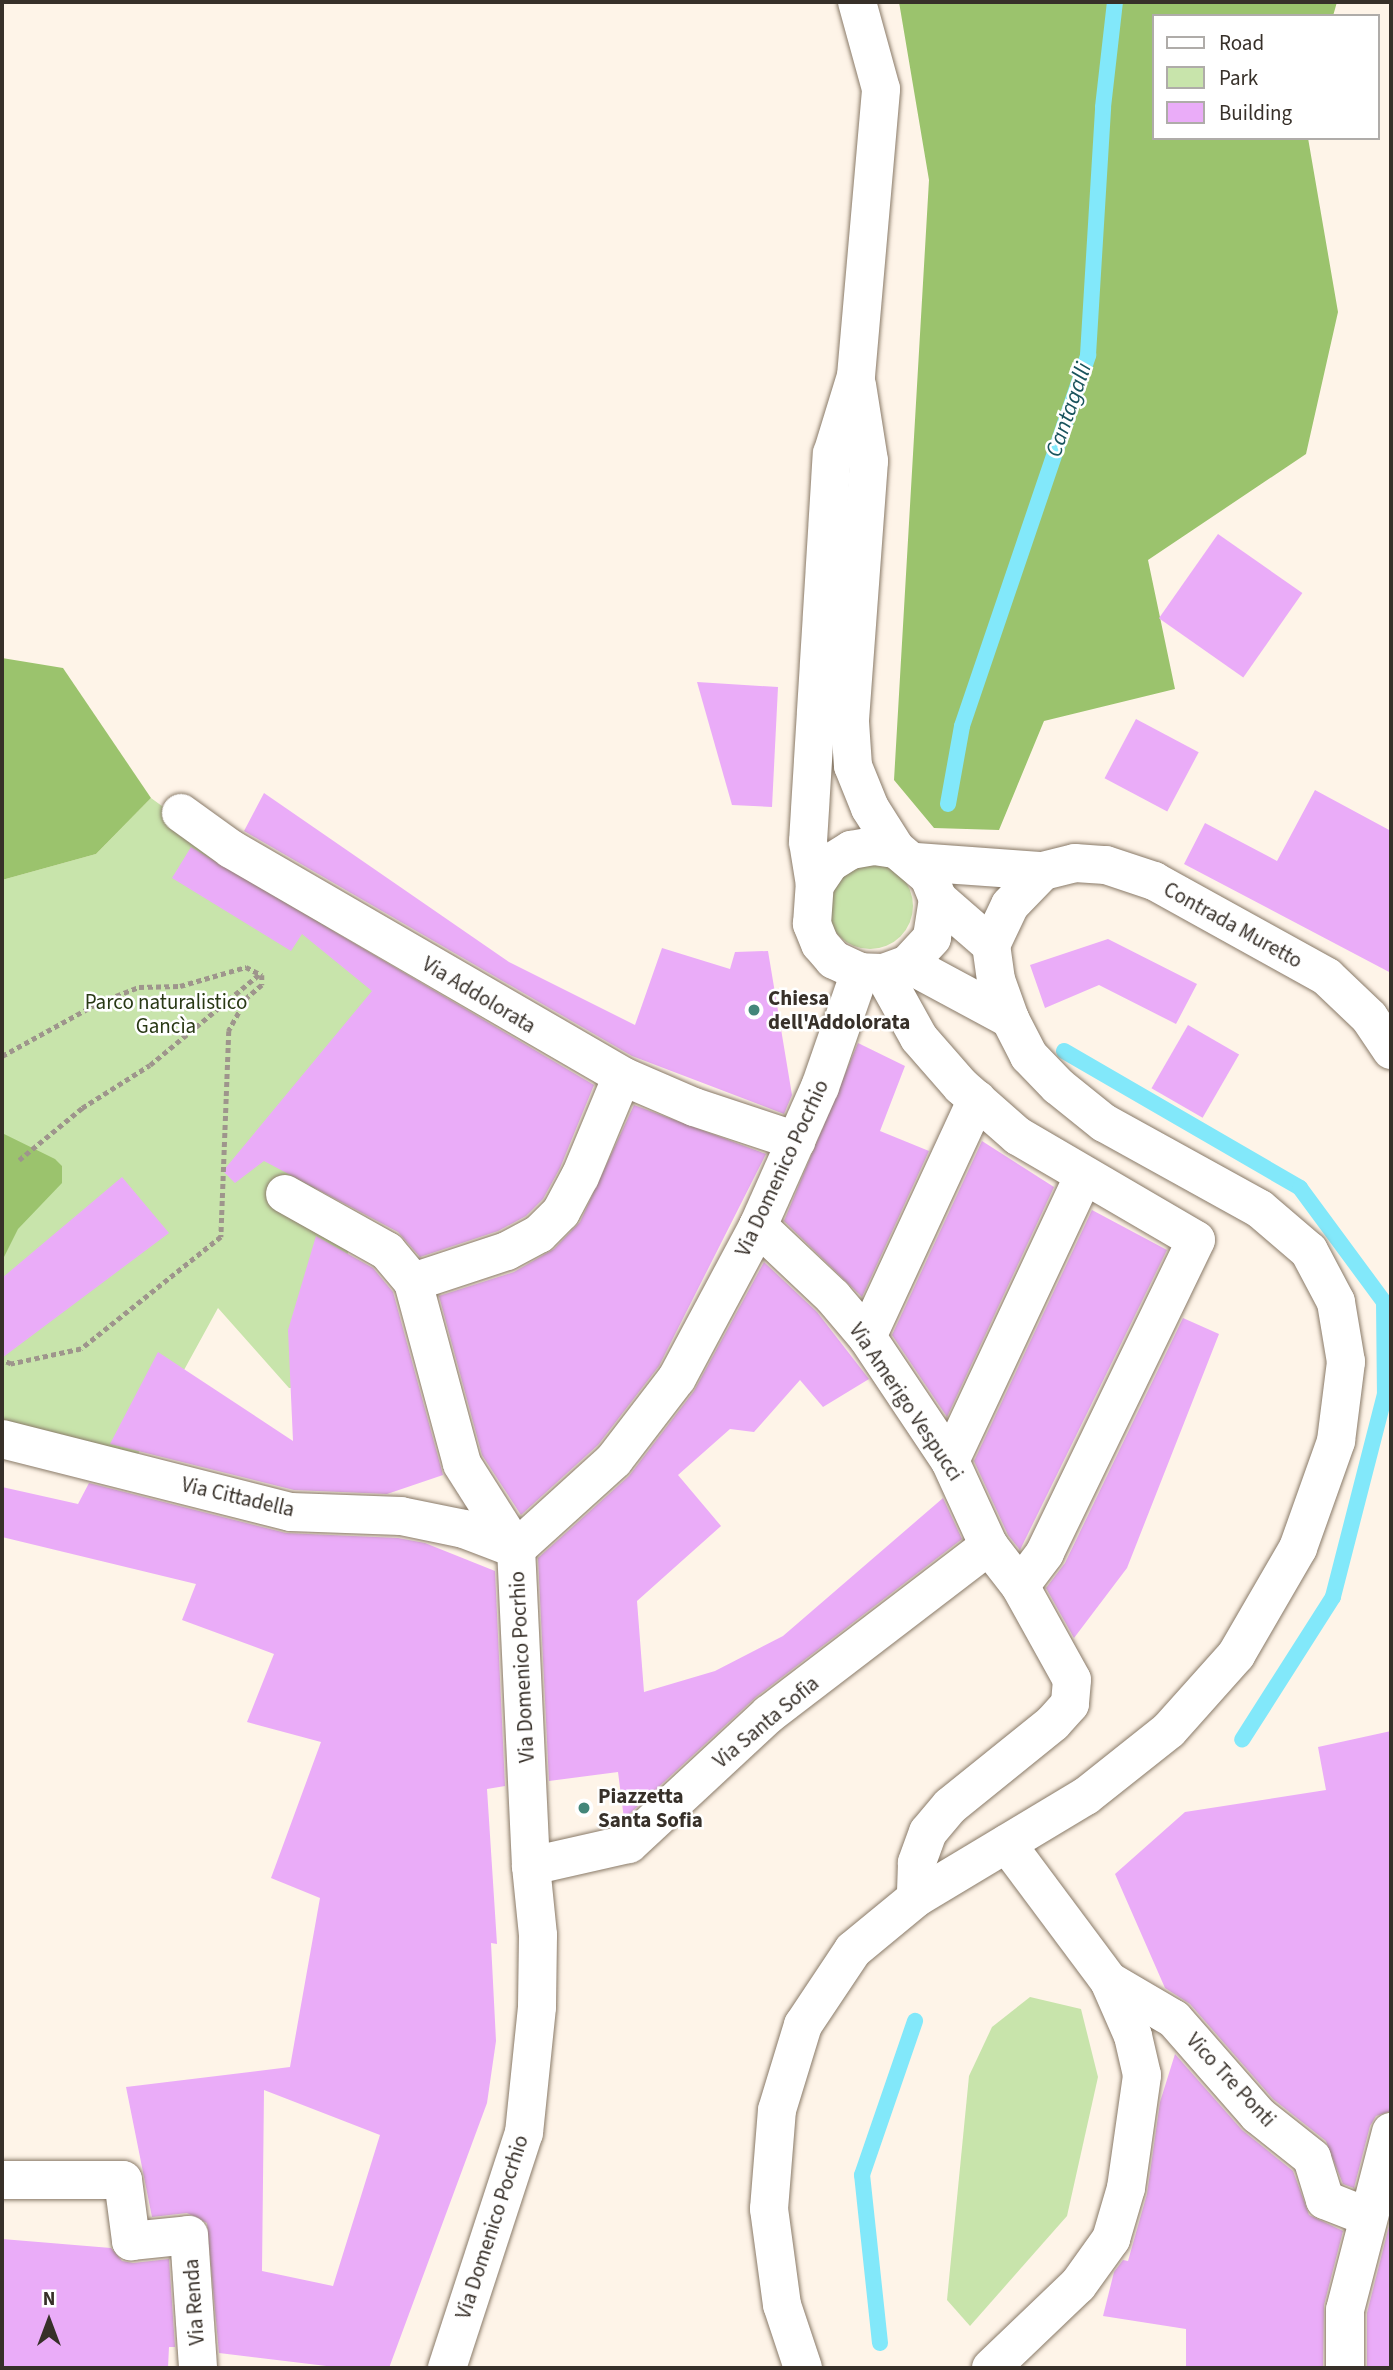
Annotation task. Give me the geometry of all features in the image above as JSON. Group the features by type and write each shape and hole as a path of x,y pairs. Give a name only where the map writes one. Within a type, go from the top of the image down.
{"street":[{"path":"857,2 881,89 856,376 832,454 808,842 815,885 811,924 820,944 834,960 884,970 1010,1019"},
{"path":"856,376 869,461 850,722 853,766 870,808 906,856 929,877 938,899 991,945"},
{"name":"Via Addolorata","path":"181,813 231,849 622,1076 694,1107 796,1141"},
{"path":"815,885 830,863 851,850 874,846 906,856"},
{"name":"Contrada Muretto","path":"906,856 1043,871 1075,863 1106,865 1154,881 1327,977 1369,1017 1391,1050"},
{"path":"803,2368 782,2305 769,2209 777,2110 803,2025 853,1950 916,1898 1086,1796 1169,1730 1236,1655 1298,1548 1336,1441 1346,1362 1336,1302 1309,1251 1260,1209 1104,1123 1029,1056 1010,1019 996,980 991,945 1010,905 1043,871"},
{"path":"884,970 932,938 938,899"},
{"path":"884,970 919,1038 977,1100 1018,1136 1083,1177 1196,1240 1045,1553 1020,1586"},
{"name":"Via Domenico Pocrhio","path":"447,2368 524,2133 537,1995 538,1936 531,1866 516,1549 614,1460 677,1378 758,1226 820,1087 884,970"},
{"path":"414,1282 507,1251 539,1234 561,1212 580,1177 622,1076"},
{"path":"867,1337 977,1100"},
{"path":"950,1461 1083,1177"},
{"path":"285,1194 387,1251 414,1282 463,1464 516,1549"},
{"name":"Via Amerigo Vespucci","path":"758,1226 833,1297 867,1337 950,1461 989,1546 1020,1586 1072,1680 1070,1704 1053,1723 950,1806 928,1832 917,1863 916,1898"},
{"name":"Via Cittadella","path":"2,1439 291,1512 401,1516 464,1529 516,1549"},
{"name":"Via Santa Sofia","path":"531,1866 629,1844 769,1714 989,1546"},
{"path":"991,2368 1079,2284 1115,2226 1126,2188 1142,2075 1133,2036 1109,1981 1007,1844"},
{"name":"Vico Tre Ponti","path":"1109,1981 1174,2018 1258,2115 1312,2158 1325,2200 1373,2237"},
{"path":"1345,2368 1345,2310 1373,2237 1391,2132"},
{"name":"Via Renda","path":"2,2180 123,2180 131,2241 189,2235 198,2368"}],"path":[{"path":"2,1056 100,1002 139,987 180,986 246,967 261,973"},
{"path":"19,1160 82,1108 150,1065 261,973"},
{"path":"2,1360 11,1364 81,1349 221,1237 229,1031 247,998 262,985 261,973"}],"green space":[{"path":"899,2 1337,2 1334,14 1152,14 1152,140 1308,140 1338,312 1306,454 1148,560 1175,689 1044,721 999,830 934,828 894,780 929,180"},
{"path":"2,658 63,668 151,798 96,854 2,880"},
{"name":"Parco naturalistico Gancìa","path":"151,798 409,987 272,1144 353,1227 321,1388 289,1388 218,1308 133,1463 2,1437 2,880 96,854"},
{"path":"870,863 887,866 901,875 910,889 913,906 910,923 901,937 887,946 870,949 853,946 839,937 830,923 827,906 830,889 839,875 853,866"},
{"path":"2,1133 55,1159 62,1166 62,1183 18,1229 2,1261"},
{"path":"1030,1997 1081,2009 1098,2077 1067,2216 970,2326 947,2300 969,2076 992,2027"}],"building":[{"path":"1218,534 1302,593 1243,677 1159,618"},
{"path":"697,682 778,687 772,807 732,805"},
{"path":"1136,719 1199,752 1167,811 1105,778"},
{"path":"1315,790 1391,831 1391,973 1184,864 1205,823 1277,861"},
{"path":"264,793 509,962 635,1025 662,948 730,969 735,952 768,951 792,1095 784,1114 632,1056 244,831"},
{"path":"191,847 594,1085 560,1168 543,1199 526,1216 498,1231 420,1257 398,1232 264,1161 235,1183 223,1171 372,991 302,934 291,951 172,878"},
{"path":"1108,939 1197,984 1176,1024 1099,985 1045,1008 1030,965"},
{"path":"1188,1025 1239,1054 1203,1118 1152,1088"},
{"path":"858,1043 905,1066 880,1131 929,1151 862,1297 784,1221"},
{"path":"634,1105 766,1154 659,1366 598,1445 521,1515 482,1455 439,1296 514,1272 554,1249 580,1222"},
{"path":"982,1141 1054,1187 947,1417 892,1335"},
{"path":"122,1177 169,1233 2,1358 2,1278"},
{"path":"1092,1210 1167,1250 1020,1550 1008,1535 974,1461"},
{"path":"316,1236 373,1268 393,1292 443,1475 387,1494 294,1490 110,1444 158,1352 293,1441 288,1330"},
{"path":"764,1262 817,1312 869,1379 823,1407 800,1380 754,1432 730,1429 678,1475 721,1526 637,1601 644,1692 715,1671 783,1636 943,1498 962,1539 756,1697 624,1819 618,1772 549,1781 538,1558 629,1476 694,1391"},
{"path":"1183,1318 1219,1334 1127,1568 1074,1638 1046,1588 1065,1563"},
{"path":"89,1483 286,1533 398,1538 425,1543 495,1571 505,1786 487,1789 497,1944 491,1943 496,2041 487,2103 389,2368 343,2368 219,2353 207,2223 187,2213 152,2217 126,2087 290,2067 320,1898 271,1878 321,1742 247,1722 274,1654 182,1620 196,1584 2,1537 2,1487 78,1504","holes":["264,2090 380,2135 333,2286 262,2271"]},
{"path":"1391,1731 1391,2111 1376,2116 1370,2126 1354,2188 1343,2184 1326,2141 1273,2099 1190,2004 1165,1988 1115,1874 1185,1812 1326,1790 1318,1747"},
{"path":"1175,2054 1242,2130 1293,2171 1309,2215 1343,2231 1324,2305 1323,2368 1186,2368 1186,2329 1103,2316 1114,2272 1123,2260 1128,2261 1147,2194 1160,2102"},
{"path":"1391,2218 1391,2368 1367,2368 1367,2313"},
{"path":"2,2239 111,2248 122,2261 133,2263 169,2259 175,2347 169,2347 168,2368 2,2368"}],"waterway":[{"name":"Cantagalli","path":"948,804 962,726 1088,355 1103,107 1115,2"},
{"path":"1064,1051 1300,1188 1384,1302 1385,1394 1333,1597 1242,1740"},
{"path":"880,2343 862,2175 915,2021"}],"place":[{"name":"Chiesa dell'Addolorata","path":"754,1010"},
{"name":"Piazzetta Santa Sofia","path":"584,1808"}]}
